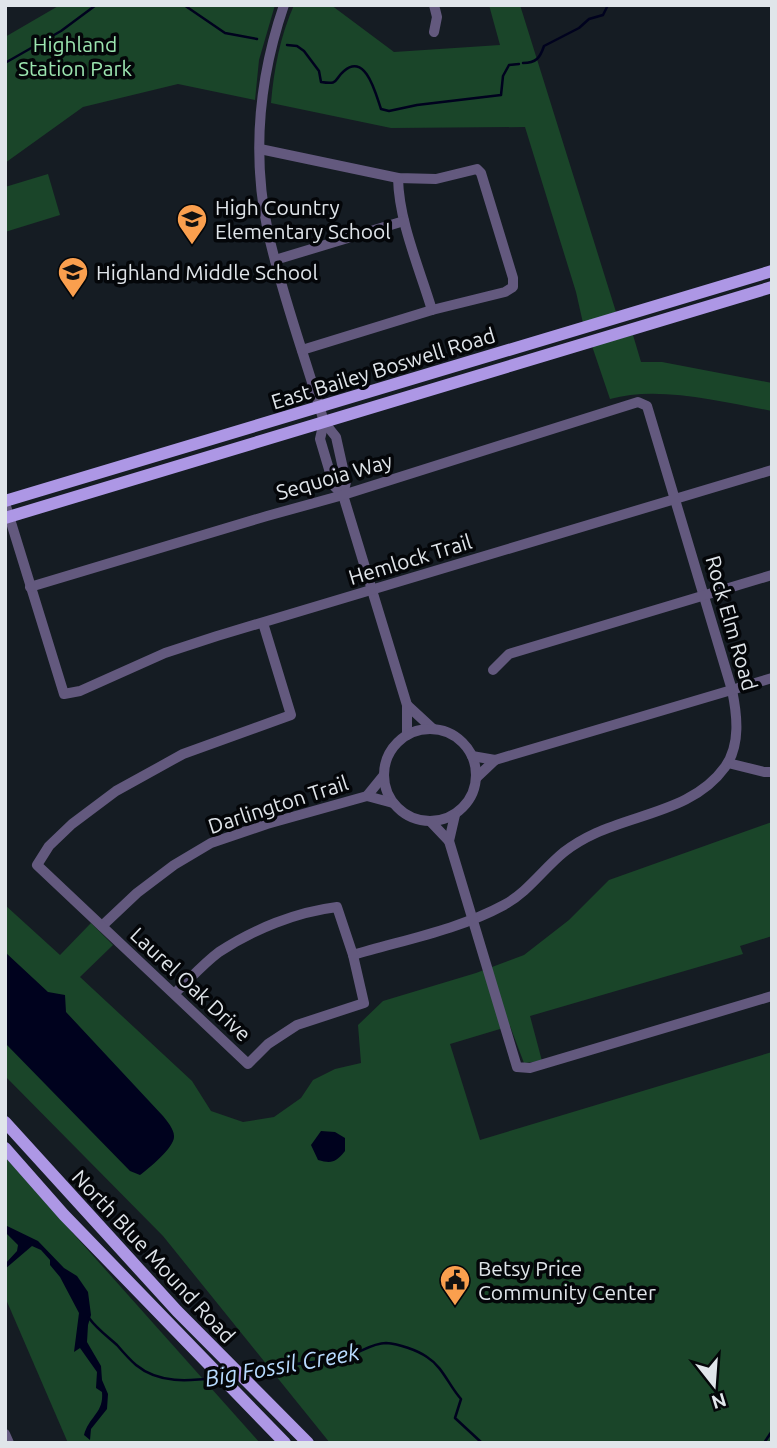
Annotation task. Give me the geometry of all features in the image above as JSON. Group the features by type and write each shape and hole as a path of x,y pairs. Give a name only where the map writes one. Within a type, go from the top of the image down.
{"main road":[{"name":"East Bailey Boswell Road","path":"5,502 772,271"},
{"name":"East Bailey Boswell Road","path":"7,517 772,287"},
{"path":"177,450 182,464"},
{"path":"131,464 135,477"},
{"name":"North Blue Mound Road","path":"5,1122 88,1216 309,1443"},
{"name":"North Blue Mound Road","path":"5,1148 64,1215 285,1443"}],"street":[{"path":"284,5 265,78 260,117 263,200 275,260 319,407 324,422 336,437 346,482 343,495"},
{"path":"434,5 437,17 434,32"},
{"path":"260,149 398,178 436,179 477,169 481,173 513,278 513,287 505,292 432,310 302,350"},
{"path":"398,178 398,195 404,221 432,310"},
{"path":"275,260 404,221"},
{"name":"Sequoia Way","path":"30,587 343,495 638,402 647,406"},
{"name":"Rock Elm Road","path":"353,955 472,919 507,904 536,881 564,852 594,834 692,798 711,783 728,763 737,728 737,710 647,406"},
{"path":"324,422 320,439 334,486 343,495 407,705 407,736"},
{"name":"Hemlock Trail","path":"30,587 64,694 80,691 165,653 772,470"},
{"path":"5,502 7,517 30,587"},
{"path":"493,670 509,654 772,575"},
{"name":"Laurel Oak Drive","path":"262,623 291,715 183,754 116,791 72,824 49,846 37,865 248,1064 268,1044 297,1025 364,1003 353,955"},
{"path":"472,756 495,760 772,678"},
{"path":"407,705 433,729 456,737 472,756 477,778"},
{"path":"433,729 417,731 407,736 390,752 384,775 385,785 393,803 403,813 430,821 454,815 470,799 477,778 495,760"},
{"path":"728,763 772,772"},
{"name":"Darlington Trail","path":"367,796 384,775"},
{"name":"Darlington Trail","path":"102,926 137,893 174,865 211,843 367,796 393,803"},
{"path":"449,841 454,815"},
{"path":"430,821 449,841 517,1068 530,1068 772,996"},
{"path":"174,993 218,953 254,931 332,907 337,906 353,955"},
{"path":"5,1434 9,1443"}],"green space":[{"name":"Highland Station Park","path":"60,5 275,5 259,60 255,100 178,84 83,107 5,163 5,37"},
{"path":"294,5 331,5 394,52 500,45 489,5 520,5 616,312 583,323 525,127 391,128 271,103 278,53"},
{"path":"48,174 60,215 5,232 5,187"},
{"path":"633,335 641,362 662,362 772,383 772,411 669,394 629,395 610,399 592,346"},
{"path":"772,822 772,936 740,946 743,954 530,1016 542,1061 524,1063 510,1026 450,1044 480,1140 772,1052 772,1443 330,1443 163,1236 5,1076 5,905 60,955 91,923 113,945 80,977 192,1081 211,1111 243,1122 274,1117 301,1098 313,1080 335,1069 361,1063 358,1025 383,1001 476,973 524,955 569,920 609,880"},
{"path":"5,1157 260,1443 68,1443 5,1297"}],"water":[{"path":"5,952 48,992 65,995 66,1012 170,1125 174,1136 170,1146 140,1175 130,1171 5,1043"},
{"path":"321,1131 335,1132 345,1138 345,1151 339,1158 327,1162 318,1160 311,1145"},
{"path":"5,1225 38,1241 64,1268 77,1276 88,1292 91,1315 87,1342 101,1366 102,1380 108,1394 107,1409 91,1429 90,1440 84,1435 99,1410 102,1392 96,1388 97,1372 80,1348 74,1352 79,1313 60,1277 50,1265 50,1260 41,1250 32,1246 5,1269 5,1264 17,1251 18,1245 5,1232"}],"waterway":[{"path":"5,63 61,31 96,5"},
{"path":"184,5 225,33 257,39"},
{"path":"523,63 534,61 544,46 579,28 589,19 603,15 608,5"},
{"path":"287,45 297,46 304,51 319,71 321,82 334,82 344,71 358,67 369,78 381,109 389,111 501,95 503,76 509,65 519,64"},
{"name":"Big Fossil Creek","path":"89,1318 133,1363 145,1371 174,1380 216,1378"},
{"name":"Big Fossil Creek","path":"243,1371 340,1358 386,1343 402,1346 433,1361 461,1399 455,1418 482,1443"},
{"name":"Big Fossil Creek","path":"764,1443 772,1431"}],"place":[{"name":"High Country Elementary School","path":"192,246"},
{"name":"Highland Middle School","path":"73,299"},
{"name":"Betsy Price Community Center","path":"455,1307"}]}
